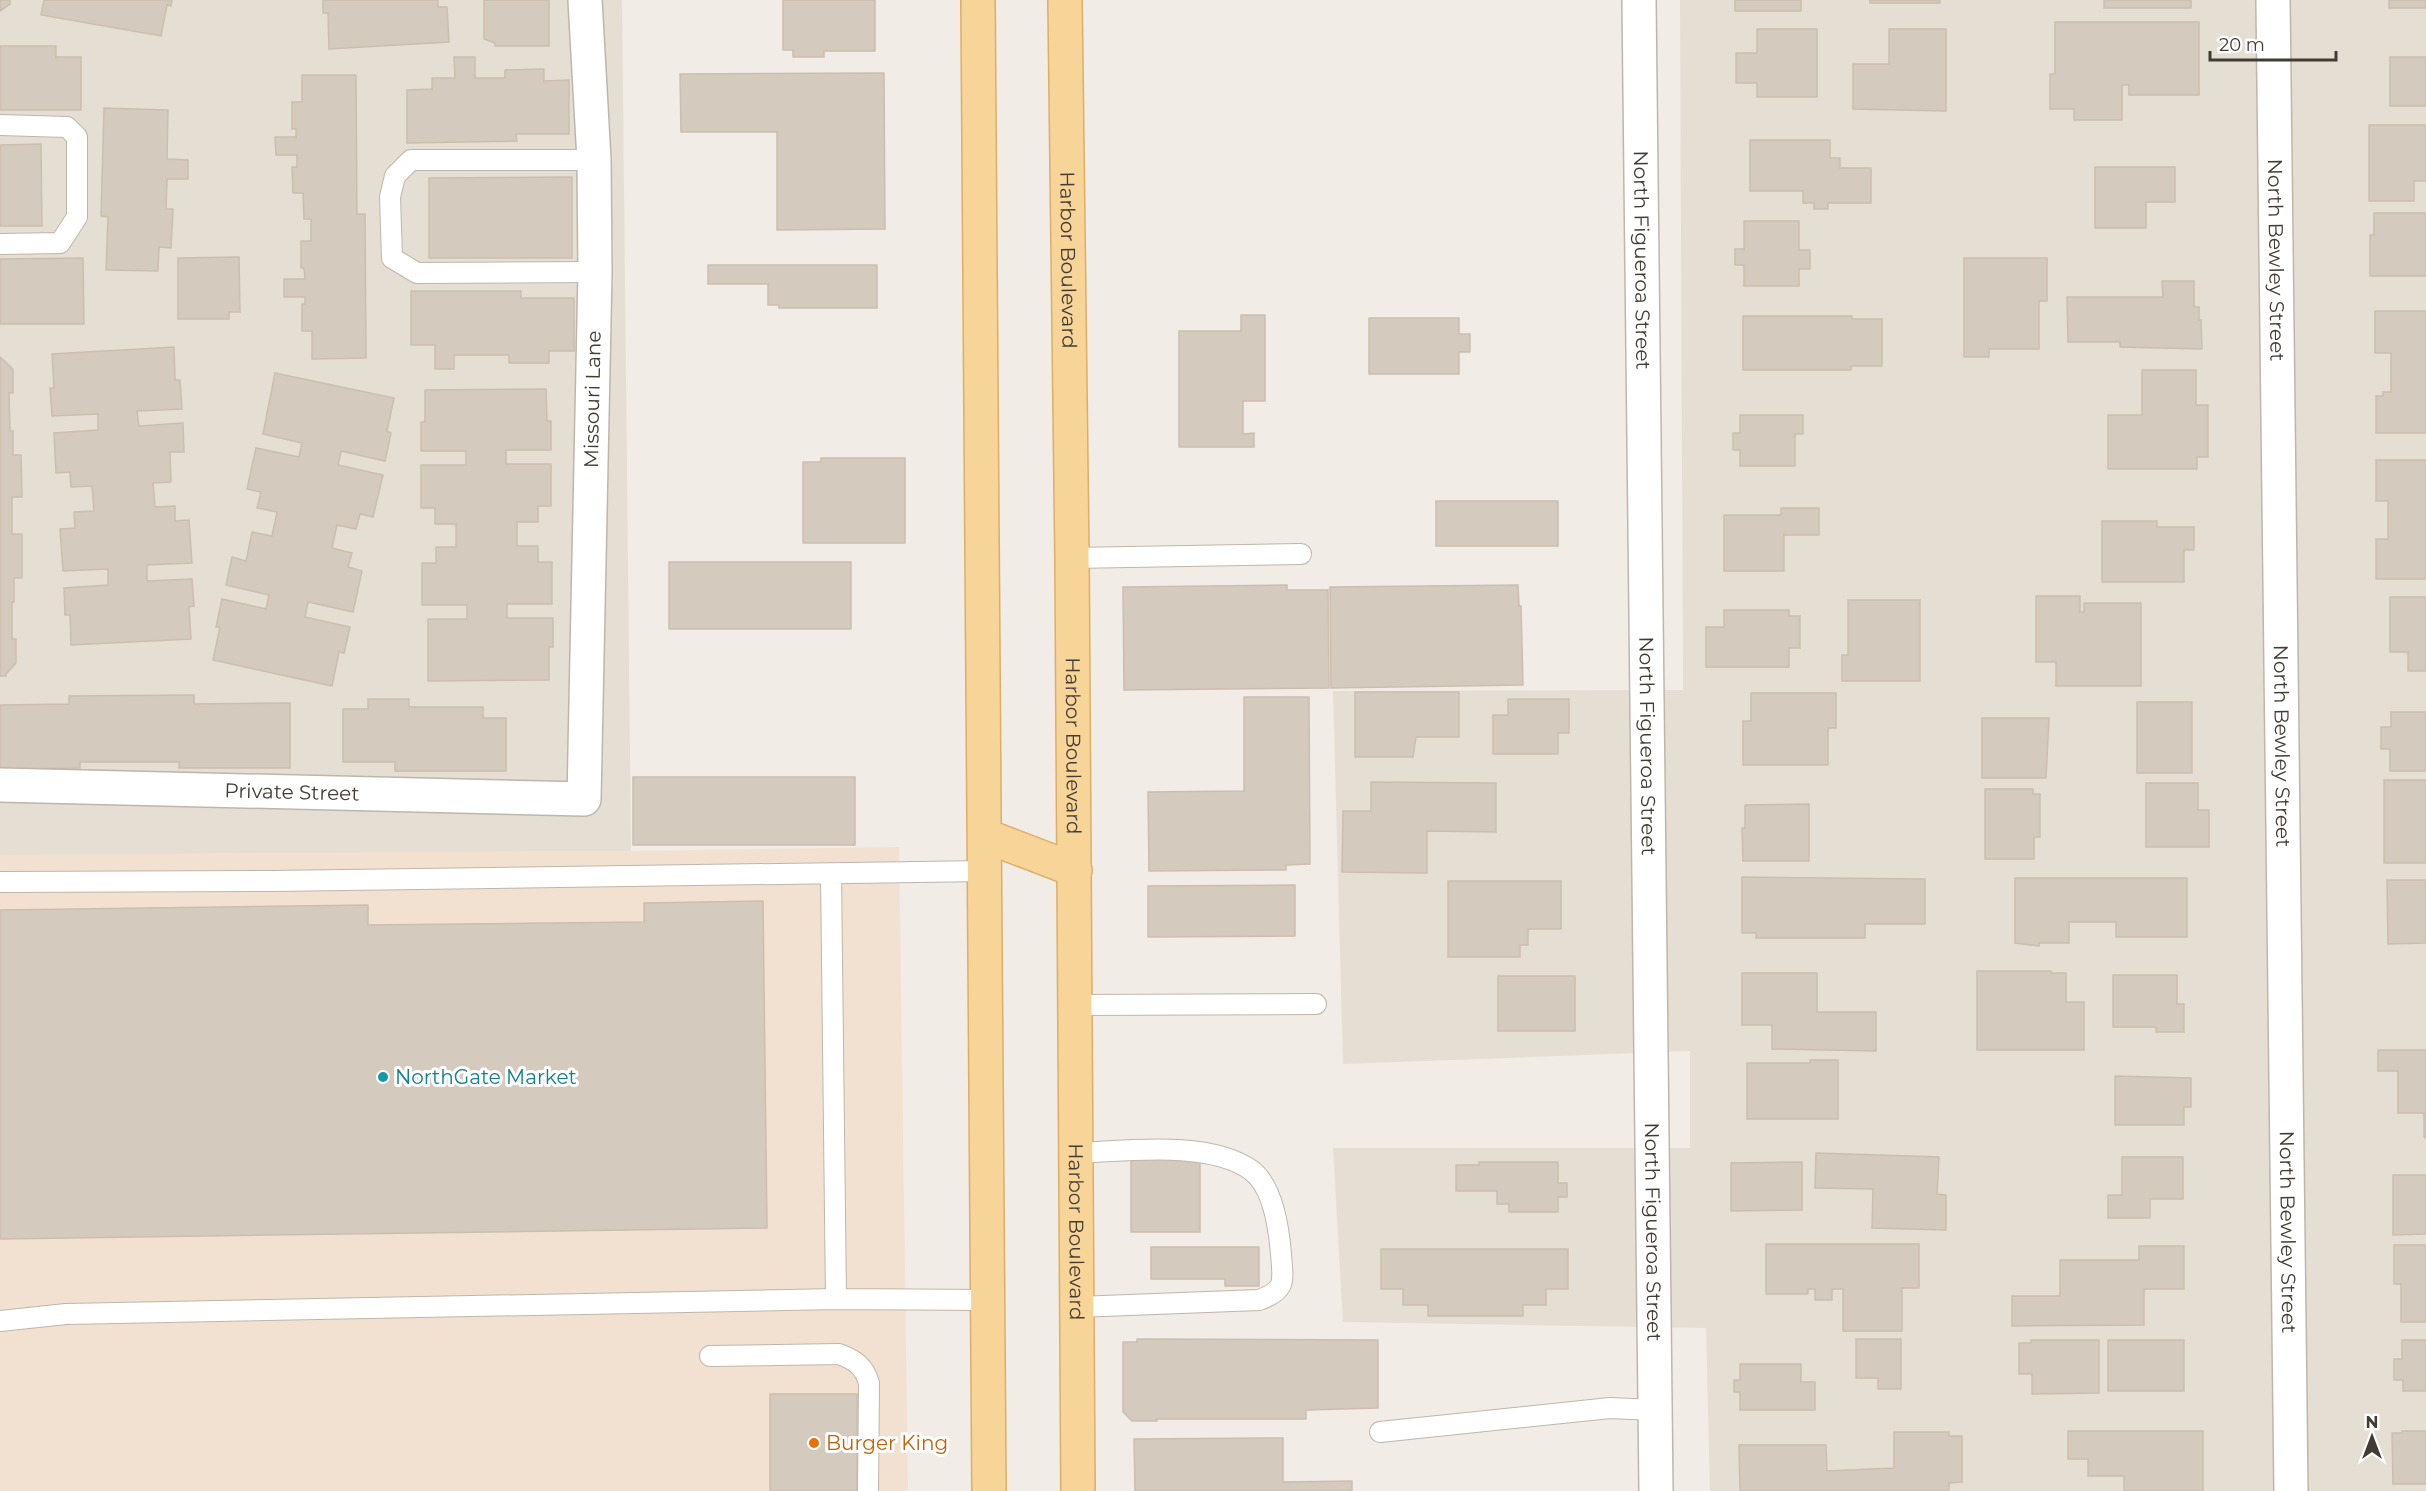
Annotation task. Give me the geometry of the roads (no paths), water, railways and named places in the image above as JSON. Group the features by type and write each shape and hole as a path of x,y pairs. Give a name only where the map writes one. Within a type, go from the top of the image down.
{"main road":[{"path":"978,0 986,836 988,1491"},
{"name":"Harbor Boulevard","path":"1065,0 1075,870 1078,1491"},
{"path":"986,836 1075,870"}],"street":[{"name":"Missouri Lane","path":"584,799 595,272 594,160 585,0"},
{"name":"North Figueroa Street","path":"1639,0 1656,1491"},
{"name":"North Bewley Street","path":"2273,0 2290,1491"},
{"name":"Private Street","path":"0,785 584,799"}],"lane":[{"path":"0,125 67,128 76,137 76,217 71,228 60,243 0,244"},
{"path":"594,160 411,160 395,176 390,197 392,258 417,273 595,272"},
{"path":"1072,558 1301,554"},
{"path":"0,882 986,871"},
{"path":"831,874 836,1299"},
{"path":"1076,1005 1316,1004"},
{"path":"1076,1153 1195,1150 1224,1155 1252,1171 1268,1193 1279,1227 1283,1281 1275,1294 1259,1300 1077,1307"},
{"path":"0,1321 66,1314 836,1299 987,1300"},
{"path":"710,1356 839,1354 854,1359 865,1371 869,1383 868,1491"},
{"path":"1380,1432 1610,1408 1655,1410"}],"place":[{"name":"NorthGate Market","path":"383,1077"},
{"name":"Burger King","path":"814,1443"}]}
